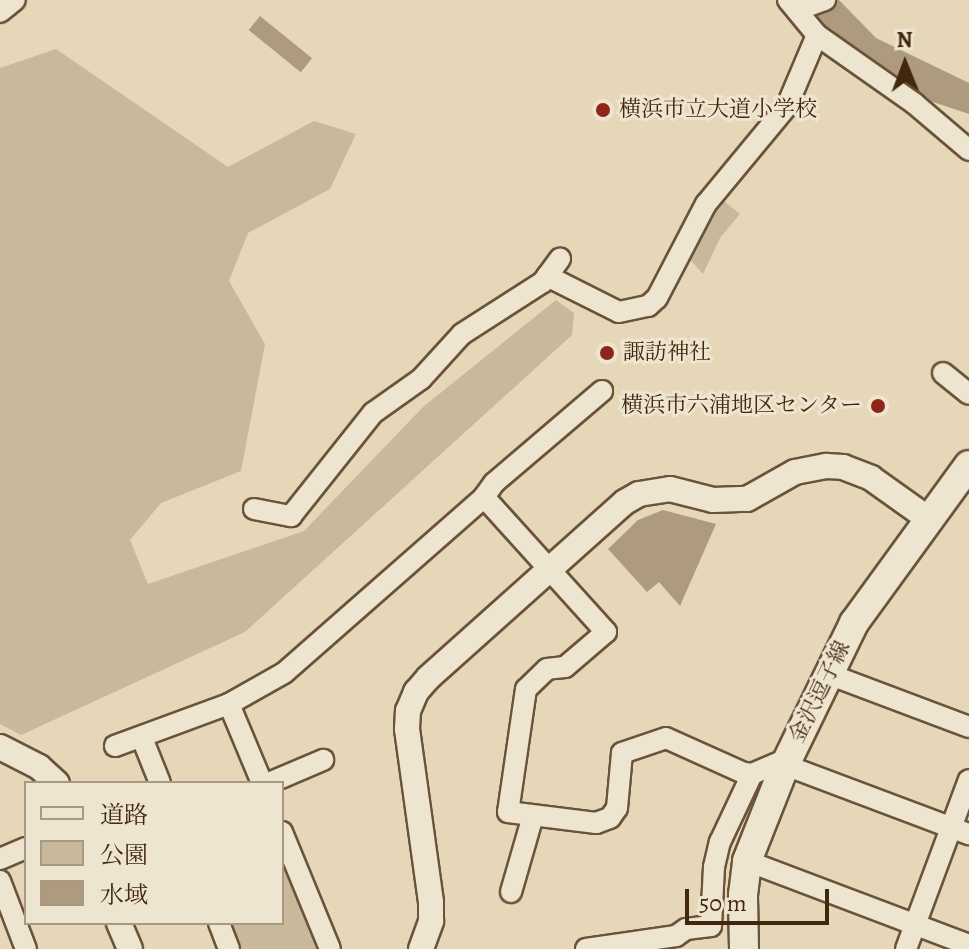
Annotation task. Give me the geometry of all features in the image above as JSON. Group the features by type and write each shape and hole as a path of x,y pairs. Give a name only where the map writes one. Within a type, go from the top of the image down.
{"main road":[{"name":"金沢逗子線","path":"744,949 743,895 747,861 785,765 828,674 870,597 969,465"}],"street":[{"path":"0,12 15,0"},
{"path":"825,0 796,6 817,35 915,104 969,150"},
{"path":"547,276 619,312 648,306 657,298 706,204 787,106 817,35"},
{"path":"254,509 291,516 373,413 421,379 462,334 543,282 560,259"},
{"path":"943,373 969,394"},
{"path":"115,746 229,704 284,673 484,497 494,483 602,391"},
{"path":"421,949 431,921 431,902 409,739 408,711 416,692 625,502 639,494 670,489 713,500 747,499 811,468 856,471 927,518"},
{"path":"484,497 606,632 565,667 547,669 526,689 508,812 596,823 610,818 617,808 622,753 666,738 752,774"},
{"path":"828,674 969,727"},
{"path":"229,704 261,781"},
{"path":"142,738 159,781"},
{"path":"0,747 39,767 55,781"},
{"path":"274,781 323,760"},
{"path":"586,949 676,936 686,929 711,926 714,867 720,842 752,774 778,763 959,831"},
{"path":"906,949 914,925 959,831 969,780"},
{"path":"511,892 533,816"},
{"path":"284,837 330,949"},
{"path":"0,859 24,849"},
{"path":"747,861 969,945"},
{"path":"0,881 26,949"},
{"path":"120,925 130,949"},
{"path":"220,925 229,949"}],"green space":[{"path":"56,49 228,167 314,121 356,134 330,189 248,233 229,281 265,344 241,471 161,503 130,540 148,584 304,531 423,407 556,300 574,313 572,335 245,632 21,735 0,724 0,68"},
{"path":"720,198 740,214 720,238 703,274 685,254"},
{"path":"284,861 319,949 238,949 229,925 284,925"}],"water":[{"path":"797,0 839,0 876,38 969,83 969,114 924,99 852,56"},
{"path":"260,16 312,58 301,72 249,30"},
{"path":"663,510 716,524 680,606 659,582 647,592 608,549 638,520"}],"place":[{"name":"横浜市立大道小学校","path":"603,110"},
{"name":"諏訪神社","path":"607,353"},
{"name":"横浜市六浦地区センター","path":"878,406"}]}
